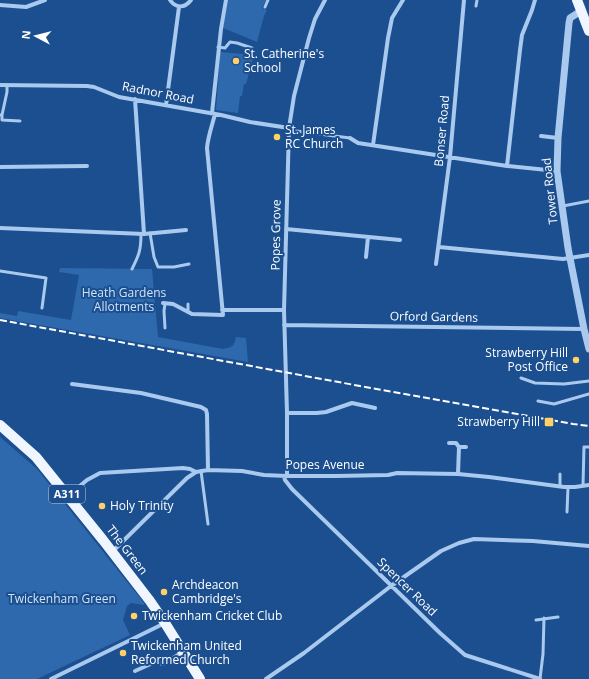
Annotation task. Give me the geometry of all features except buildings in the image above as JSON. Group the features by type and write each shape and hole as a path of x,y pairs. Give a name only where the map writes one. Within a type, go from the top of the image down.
{"main road":[{"path":"577,0 589,31"},
{"name":"The Green","path":"0,425 36,457 105,539 112,552 165,623"},
{"name":"A311","path":"165,623 200,679"}],"street":[{"path":"0,5 26,7 45,0"},
{"path":"170,0 174,5 179,7 188,4 191,0"},
{"path":"164,304 173,304 192,314 223,315 206,148 212,128 214,114 218,48 226,0"},
{"name":"Popes Grove","path":"286,476 287,414 284,310 289,128 294,96 309,38 315,19 325,0"},
{"path":"373,144 392,18 403,0"},
{"name":"Bonser Road","path":"436,264 450,157 464,0"},
{"path":"507,166 522,35 535,0"},
{"path":"166,105 179,7"},
{"name":"Tower Road","path":"581,12 570,18 569,23 558,138 557,171 568,248 589,349"},
{"name":"Radnor Road","path":"0,85 94,87 119,97 289,128"},
{"path":"135,100 142,234"},
{"path":"541,136 558,138"},
{"path":"350,138 358,143 373,144 507,166 557,171"},
{"path":"0,166 87,166"},
{"path":"0,228 142,234 186,230"},
{"path":"286,229 400,240"},
{"path":"366,257 368,236"},
{"path":"439,247 563,259 589,255"},
{"path":"222,310 284,310"},
{"name":"Orford Gardens","path":"284,325 584,329"},
{"path":"72,384 141,393 201,407 206,410 208,470"},
{"path":"287,414 326,412 352,403 375,408"},
{"path":"449,443 456,443 459,447 466,447"},
{"path":"458,474 459,447"},
{"name":"Popes Avenue","path":"68,496 87,480 100,473 184,468 196,472 208,470 242,471 264,475 286,476 388,475 405,473 458,474 568,487 589,485"},
{"path":"112,552 187,478 196,472"},
{"name":"Spencer Road","path":"286,476 285,480 292,489 391,586 465,655 540,679"},
{"path":"266,679 304,653 391,586 441,551 459,543 474,540 533,541 589,546"},
{"path":"51,679 165,623"},
{"path":"135,671 155,662 163,664 184,652"}],"lane":[{"path":"265,7 268,0"},
{"path":"476,0 476,6"},
{"path":"218,48 225,48 230,42 237,42 252,48"},
{"path":"7,85 7,92 1,115 2,120 20,120"},
{"path":"296,131 350,138"},
{"path":"562,206 589,201"},
{"path":"150,233 154,257 158,267 174,267 189,264"},
{"path":"132,269 139,255 142,234"},
{"path":"0,271 46,278 42,308"},
{"path":"164,304 166,328"},
{"path":"188,304 188,312"},
{"path":"521,378 535,383 564,384 589,381"},
{"path":"538,401 554,404 589,394"},
{"path":"583,485 584,447 589,447"},
{"path":"201,471 208,524"},
{"path":"560,474 560,486"},
{"path":"566,512 568,487"},
{"path":"536,620 558,617"},
{"path":"540,679 543,654 544,618"}],"green space":[{"path":"228,0 266,0 262,8 267,10 257,42 223,28"},
{"path":"220,52 254,55 246,84 244,84 242,96 240,96 238,113 216,110"},
{"name":"Heath Gardens Allotments","path":"60,268 152,269 158,337 223,349 232,346 236,337 246,338 248,362 0,318 0,313 17,316 18,311 71,320 79,275 59,272"},
{"name":"Twickenham Green","path":"0,437 37,469 144,603 144,605 131,603 127,606 123,620 130,635 37,679 0,679"}],"railway":[{"path":"0,320 589,426"}],"place":[{"name":"St. Catherine's School","path":"236,61"},
{"name":"St. James RC Church","path":"277,137"},
{"name":"Strawberry Hill Post Office","path":"576,360"},
{"name":"Strawberry Hill","path":"549,422"},
{"name":"Holy Trinity","path":"102,506"},
{"name":"Archdeacon Cambridge's","path":"164,592"},
{"name":"Twickenham Cricket Club","path":"134,616"},
{"name":"Twickenham United Reformed Church","path":"123,653"}]}
